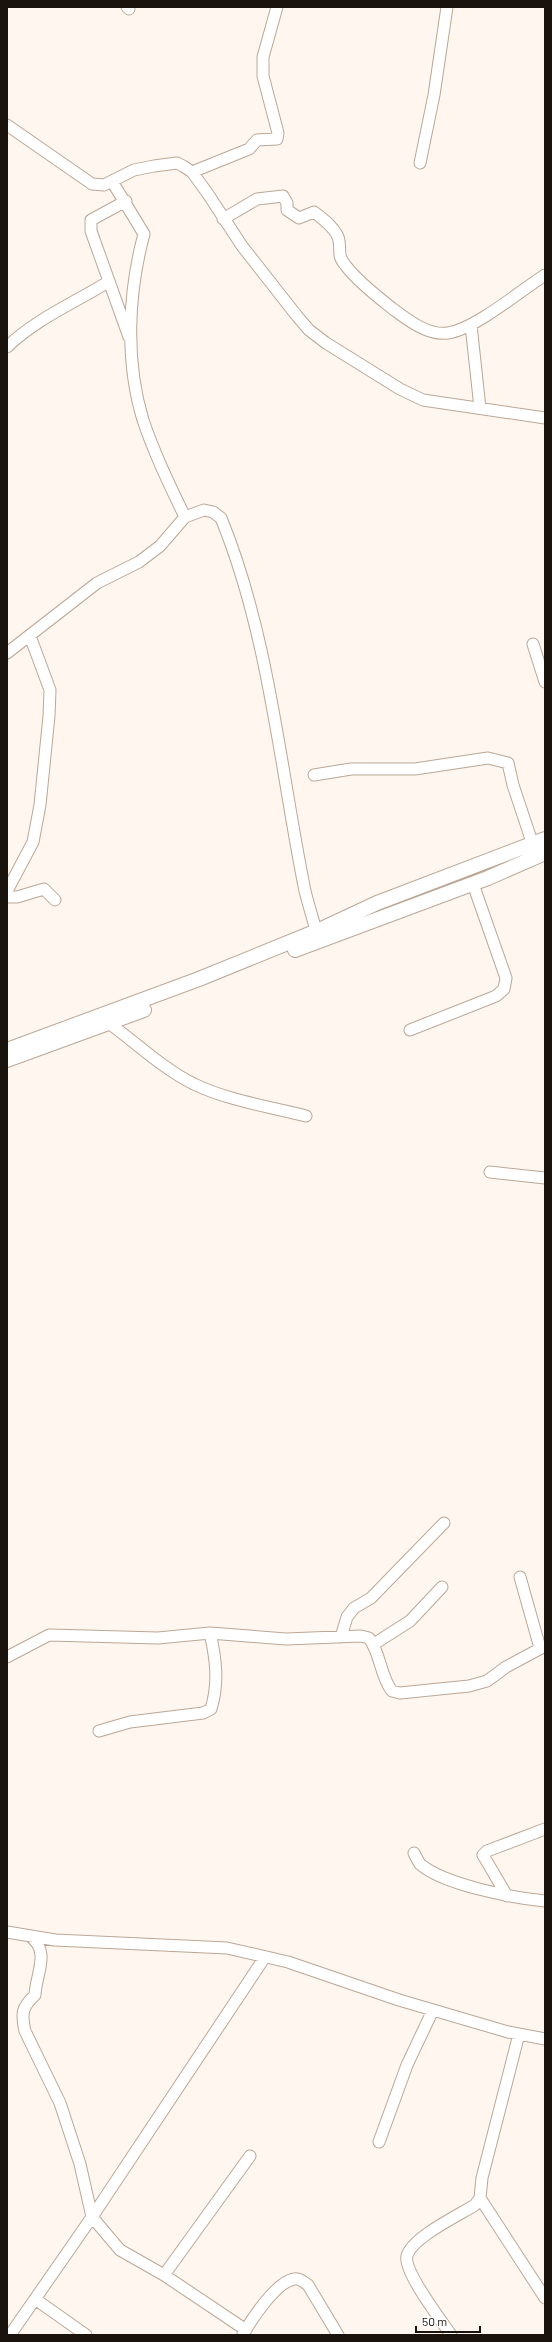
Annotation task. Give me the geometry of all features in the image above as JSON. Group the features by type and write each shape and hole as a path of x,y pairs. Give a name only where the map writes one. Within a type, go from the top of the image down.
{"main road":[{"path":"7,1060 110,1024 318,936 377,902 539,842"},
{"path":"7,1050 318,936 473,884 545,853"}],"street":[{"path":"192,172 249,149 258,140 276,139 278,133 262,76 263,57 277,7"},
{"path":"420,163 434,95 447,7"},
{"path":"7,125 92,184 104,186 113,183 134,170 177,163 192,172 208,194 223,219 297,316 309,330 326,343 400,389 423,400 545,418"},
{"path":"113,183 126,202 144,234 138,257 131,342 131,358 143,419 169,483 185,517"},
{"path":"223,219 257,199 283,196 287,210 299,218 314,212 324,220 339,240 339,257 347,268 404,317 430,331 447,333 471,325 545,276"},
{"path":"126,202 91,220 93,240 131,342"},
{"path":"7,347 19,335 108,282"},
{"path":"471,325 480,408"},
{"path":"7,653 97,583 140,562 160,546 185,517 204,510 213,512 221,518 246,588 280,743 306,893 318,936"},
{"path":"7,891 33,842 40,805 49,716 50,690 30,636"},
{"path":"533,644 545,682"},
{"path":"314,775 351,769 410,769 488,758 504,761 508,763 510,767 513,785 539,842"},
{"path":"410,1030 496,996 504,989 506,978 473,884"},
{"path":"7,897 18,897 44,889 55,900"},
{"path":"110,1024 180,1076 195,1085 245,1101 306,1116"},
{"path":"490,1172 545,1178"},
{"path":"341,1637 347,1617 354,1608 371,1598 444,1523"},
{"path":"7,1657 49,1635 158,1638 210,1633 286,1639 341,1637 369,1638 374,1644 386,1684 392,1691 400,1693 469,1686 486,1680 506,1667 543,1647 520,1577"},
{"path":"374,1644 410,1621 442,1587"},
{"path":"99,1731 130,1722 203,1713 211,1709 217,1679 216,1658 210,1633"},
{"path":"507,1896 483,1855 487,1851 545,1829"},
{"path":"414,1853 420,1864 435,1872 482,1890 507,1896 545,1902"},
{"path":"7,1932 55,1940 227,1948 288,1962 433,2010 519,2034 545,2039"},
{"path":"30,1936 37,1942 42,1961 36,1984 35,1995 26,2004 22,2018 25,2031 60,2103 80,2164 92,2217 120,2250 164,2275 244,2332 277,2288 294,2279 301,2280 308,2285 338,2335"},
{"path":"10,2335 92,2217 265,1957"},
{"path":"379,2142 407,2065 433,2010"},
{"path":"451,2335 417,2283 406,2263 407,2255 422,2238 475,2205 480,2198 482,2178 519,2034"},
{"path":"164,2275 250,2156"},
{"path":"480,2198 545,2298"},
{"path":"35,2299 86,2335"}]}
